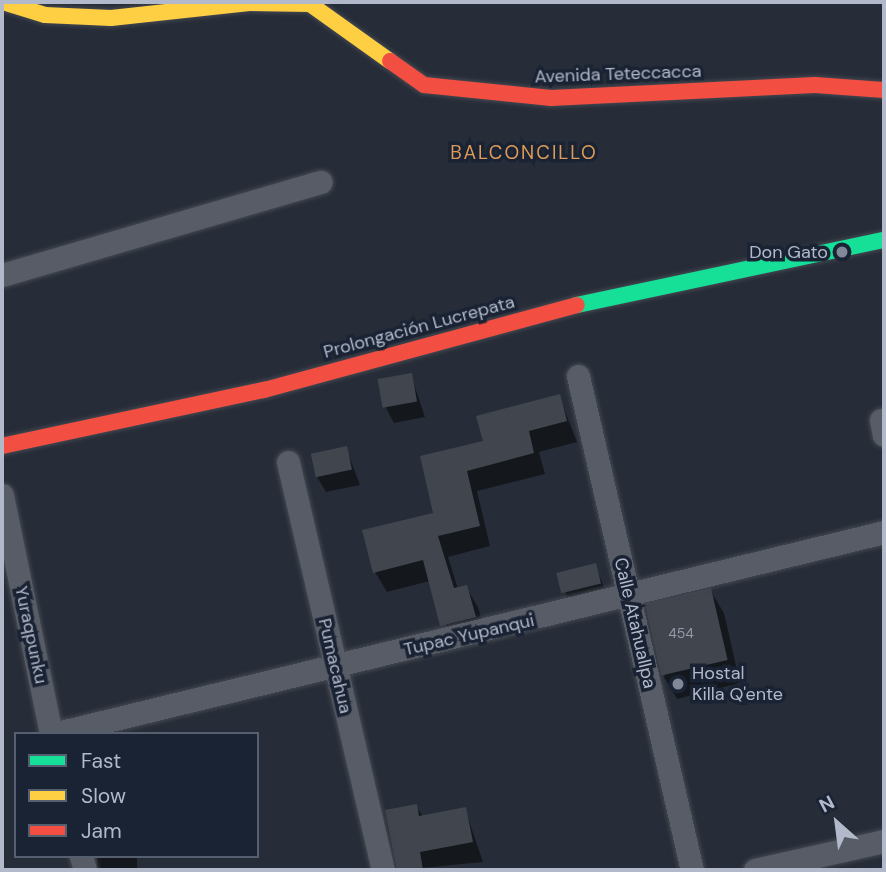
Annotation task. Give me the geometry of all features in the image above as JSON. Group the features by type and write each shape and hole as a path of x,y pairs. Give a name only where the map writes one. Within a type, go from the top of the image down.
{"street":[{"name":"Avenida Teteccacca","path":"3,2 45,15 111,18 249,3 310,4 424,85 551,98 815,85 884,90"},
{"path":"2,275 321,182"},
{"name":"Prolongación Lucrepata","path":"2,446 264,390 563,308 884,240"},
{"name":"Calle Atahuallpa","path":"578,376 692,870"},
{"name":"Pumacahua","path":"288,462 383,870"},
{"name":"Yuraqpunku","path":"2,495 52,732"},
{"name":"Tupac Yupanqui","path":"60,732 335,665 629,598 884,532"},
{"path":"755,870 884,841"}],"building":[{"path":"412,373 417,402 383,408 378,379"},
{"path":"560,394 567,421 529,431 534,453 467,471 480,526 438,536 454,588 467,585 476,617 440,626 423,560 373,573 362,530 433,513 420,456 483,441 476,416"},
{"path":"347,446 352,469 316,477 311,454"},
{"path":"596,563 601,583 561,593 556,573"},
{"name":"Hostal Killa Q'ente","path":"711,588 728,660 661,675 645,603"},
{"path":"417,804 419,816 466,807 473,842 420,852 423,870 397,870 385,810"}],"traffic: fast":[{"path":"577,305 884,240"}],"traffic: slow":[{"path":"3,2 45,15 111,18 249,3 310,4 390,61"}],"traffic: jam":[{"path":"390,61 424,85 551,98 815,85 884,90"},
{"path":"2,446 264,390 577,305"}],"place":[{"name":"Don Gato","path":"842,252"},
{"name":"Hostal Killa Q'ente","path":"678,684"}],"district":[{"name":"BALCONCILLO","path":"524,153"}]}
